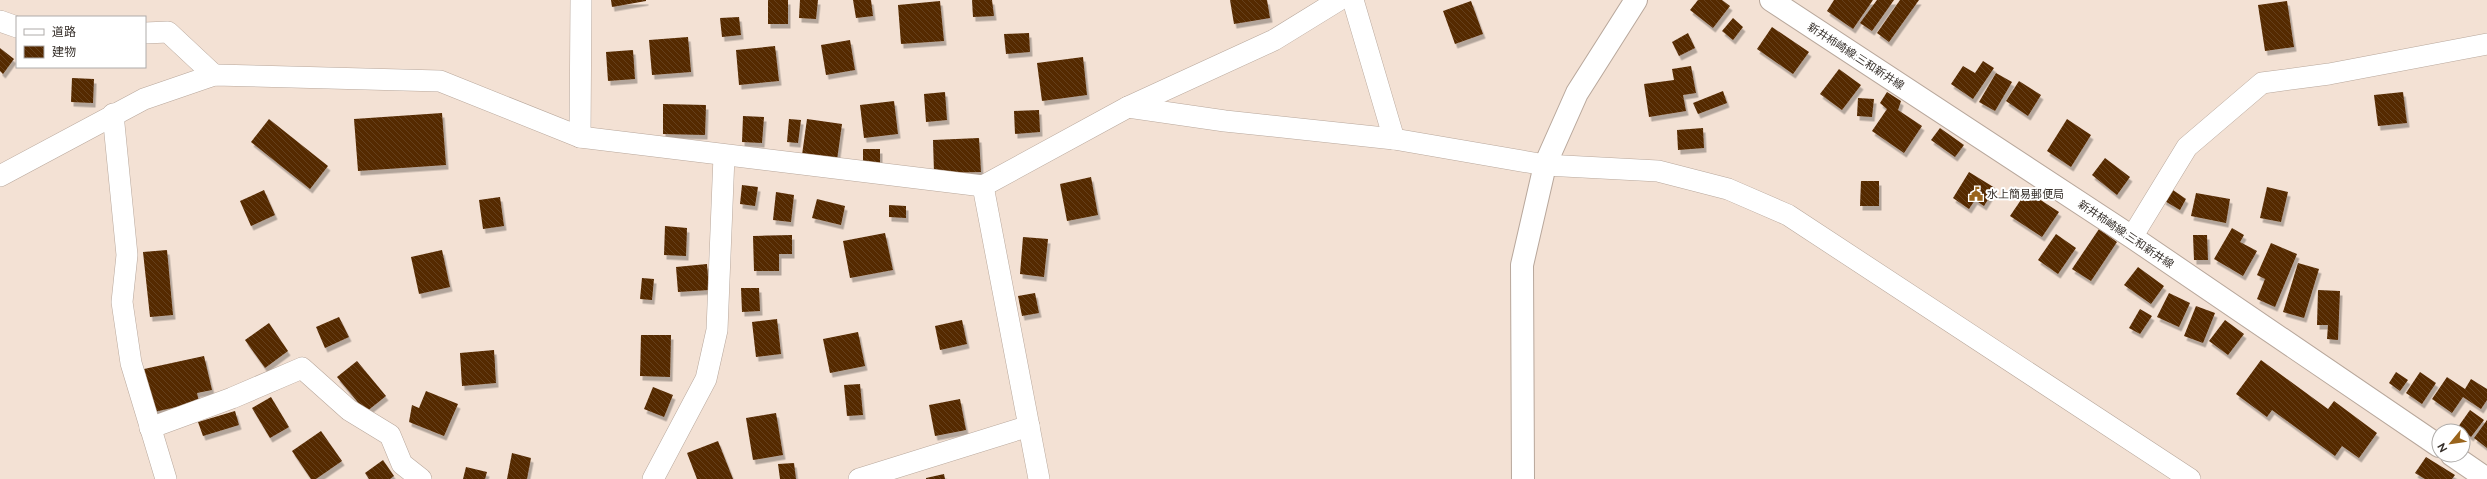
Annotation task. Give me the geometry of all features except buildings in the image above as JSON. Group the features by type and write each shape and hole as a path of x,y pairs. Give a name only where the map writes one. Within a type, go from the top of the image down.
{"main road":[{"path":"1523,479 1522,266 1545,165 1577,93 1636,0"},
{"name":"新井柿崎線;三和新井線","path":"1771,0 2132,237 2431,441"},
{"path":"2464,463 2487,479"}],"street":[{"path":"580,137 581,0"},
{"path":"0,176 112,114 144,99 214,75 440,81 580,137 724,156 983,186 1128,107 1274,40 1314,8 1339,0"},
{"path":"1353,0 1394,139"},
{"path":"0,21 16,27"},
{"path":"146,33 168,32 214,75"},
{"path":"2132,237 2187,146 2262,83 2329,74 2487,44"},
{"path":"1128,107 1226,121 1394,139 1545,165 1658,171 1728,189 1788,215 2190,479"},
{"path":"112,114 127,255 122,302 131,363 166,479"},
{"path":"653,479 706,379 717,330 724,156"},
{"path":"983,186 1039,479"},
{"path":"150,428 232,398 302,368 349,410 390,435 402,464 421,479"},
{"path":"859,479 1029,426"}],"place":[{"name":"水上簡易郵便局","path":"1976,194"}]}
